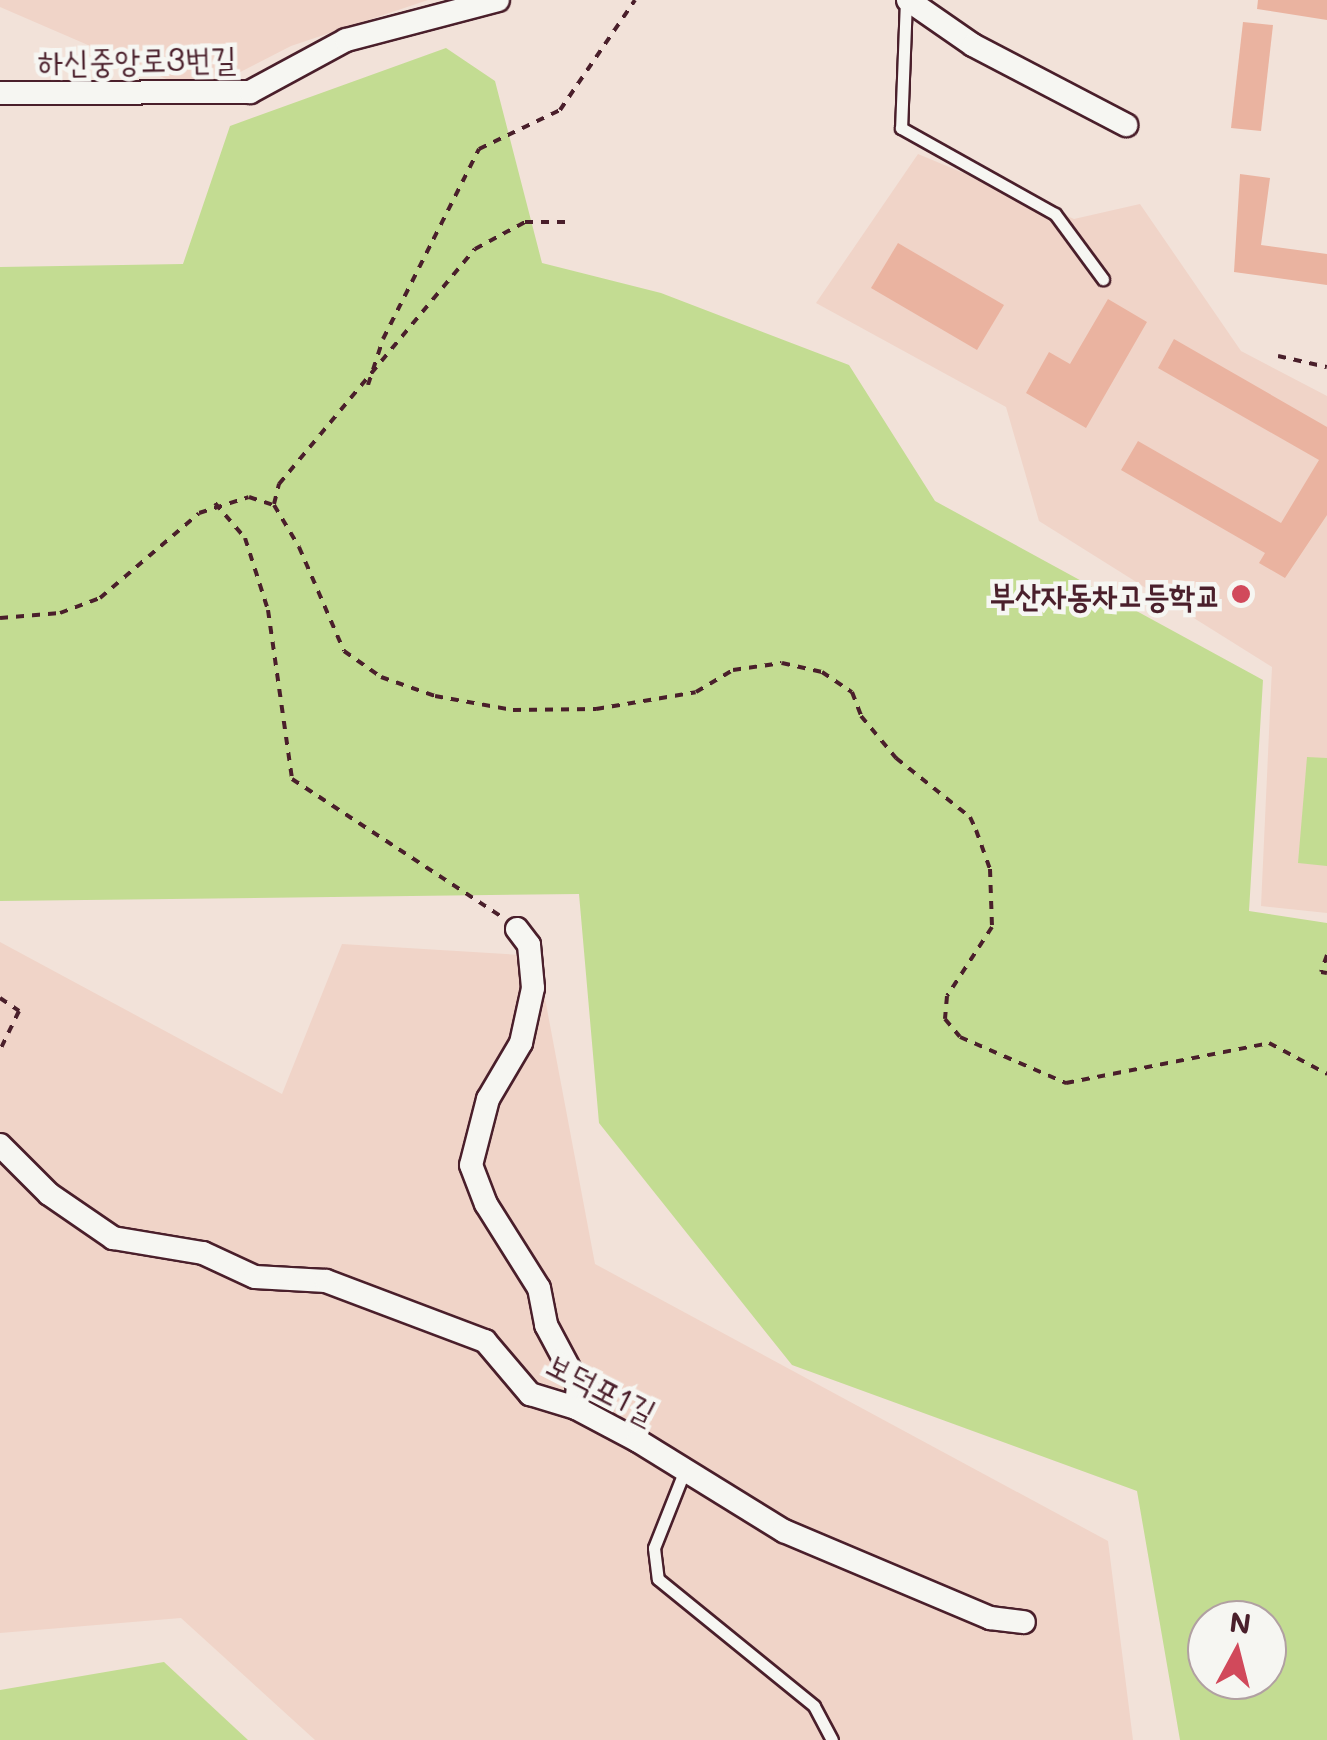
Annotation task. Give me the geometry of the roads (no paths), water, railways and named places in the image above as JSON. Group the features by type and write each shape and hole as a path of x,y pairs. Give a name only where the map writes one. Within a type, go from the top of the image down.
{"street":[{"name":"하신중앙로3번길","path":"0,93 250,92 346,40 498,0"},
{"path":"907,0 973,45 1126,125"},
{"path":"517,929 529,945 532,988 521,1043 488,1099 471,1166 486,1204 539,1288 546,1325 578,1385 576,1408"},
{"name":"보덕포1길","path":"0,1145 49,1194 113,1238 203,1253 255,1277 326,1280 485,1341 530,1394 576,1408 686,1467 784,1531 990,1618 1024,1622"}],"lane":[{"path":"907,0 901,128 1056,214 1103,279"},
{"path":"686,1467 654,1548 658,1579 814,1706 832,1740"}],"place":[{"name":"부산자동차고등학교","path":"1241,594"}]}
